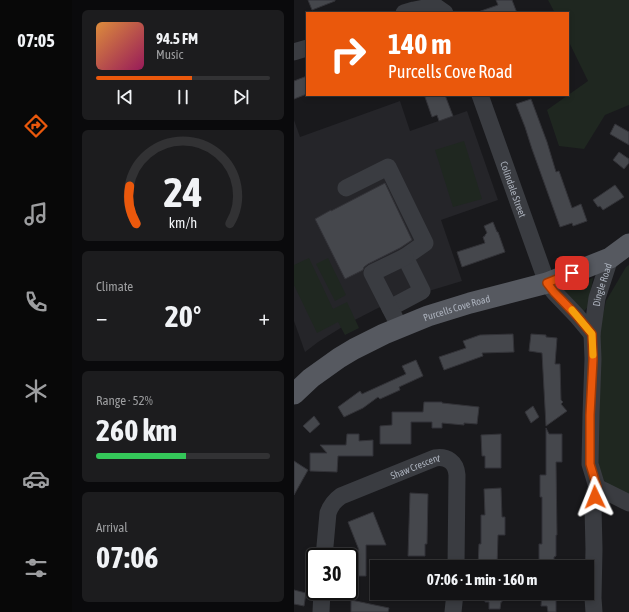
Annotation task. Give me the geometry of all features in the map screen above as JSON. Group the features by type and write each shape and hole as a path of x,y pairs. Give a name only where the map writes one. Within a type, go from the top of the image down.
{"main road":[{"name":"Purcells Cove Road","path":"294,394 311,378 339,358 368,341 428,316 470,303 547,283 610,258 629,244"}],"street":[{"path":"407,12 435,6 444,12"},
{"path":"294,52 306,48"},
{"name":"Colindale Street","path":"480,96 547,283"},
{"path":"346,188 388,167 425,243 405,257 372,273 400,327"},
{"path":"390,308 422,292 405,257"},
{"name":"Dingle Road","path":"597,487 590,464 590,415 593,359 592,334 597,298 610,258"},
{"path":"547,283 592,334"},
{"name":"Shaw Crescent","path":"325,548 328,512 330,506 335,500 341,496 440,457 446,458 450,461 457,470 456,560"},
{"path":"594,612 593,507 597,487 629,503"},
{"path":"320,612 321,600"},
{"path":"453,612 454,600"}],"shaded area":[{"path":"548,0 629,0 629,105 605,115 584,149 559,146 547,110 569,96 569,94 588,81 569,42 569,12 554,12"},
{"path":"400,101 410,131 467,111 498,200 441,220 462,281 378,308 347,324 305,352 294,321 294,120 300,137"},
{"path":"464,141 482,199 453,207 435,150"},
{"path":"309,258 333,309 347,302 359,328 345,335 338,322 317,333 294,285 294,265"},
{"path":"328,258 346,295 335,301 316,264"},
{"path":"629,265 629,498 598,476 589,376 606,301 626,267"},
{"path":"593,278 588,307 584,311 562,289"}],"building":[{"path":"308,0 335,0 335,1 312,10"},
{"path":"496,0 512,0 517,12 478,12 498,5"},
{"path":"306,76 306,94 294,99 294,81"},
{"path":"445,96 453,116 439,121 437,115 432,117 425,97"},
{"path":"531,99 547,142 556,172 559,171 572,208 581,204 587,221 573,226 572,223 560,227 516,104"},
{"path":"615,124 629,132 629,145 610,134"},
{"path":"619,152 629,159 629,163 624,169 613,160"},
{"path":"385,183 412,240 400,248 368,264 363,270 345,279 315,219"},
{"path":"615,185 624,197 603,210 600,206 598,207 593,200"},
{"path":"493,222 505,252 462,267 457,252 485,243 483,237 487,233 484,226"},
{"path":"513,334 514,352 482,353 483,356 444,370 439,357 466,348 463,341 480,335"},
{"path":"531,334 546,335 546,337 557,338 555,364 560,364 561,400 563,402 561,404 567,411 546,426 542,353 529,351"},
{"path":"416,360 423,376 399,387 400,390 380,399 378,397 363,408 344,417 338,407 360,391 362,394 406,374 402,366"},
{"path":"424,402 442,402 479,407 477,424 464,423 464,425 442,423 442,428 432,428 432,422 411,422 411,444 380,444 380,426 392,425 392,412 423,412"},
{"path":"533,406 539,417 531,423 525,412"},
{"path":"314,416 320,424 310,433 303,426"},
{"path":"546,428 549,434 562,434 562,462 556,462 557,535 556,556 554,557 554,560 539,560 539,544 542,544 542,497 540,497 540,475 546,475"},
{"path":"347,434 359,434 359,441 373,440 373,456 338,456 337,472 310,471 310,453 327,453 320,445 346,445"},
{"path":"501,434 501,468 485,468 485,456 482,456 481,435"},
{"path":"294,461 308,470 294,495"},
{"path":"501,488 502,517 505,517 505,535 498,535 497,560 478,560 479,544 481,544 481,515 485,515 484,489"},
{"path":"410,493 428,494 427,544 425,544 425,556 408,556"},
{"path":"373,512 386,545 366,545 366,576 358,576 359,550 348,522"},
{"path":"294,590 306,593 304,606 294,604"},
{"path":"351,600 389,608 388,612 351,612"},
{"path":"485,600 502,600 500,609 489,609 489,602 485,602"},
{"path":"541,600 556,600 556,612 548,612 547,606 541,606"}],"slow traffic":[{"path":"572,310 592,334 593,355"}],"route":[{"path":"572,273 547,283 592,334 593,359 590,415 590,464 597,487 595,497"}]}
